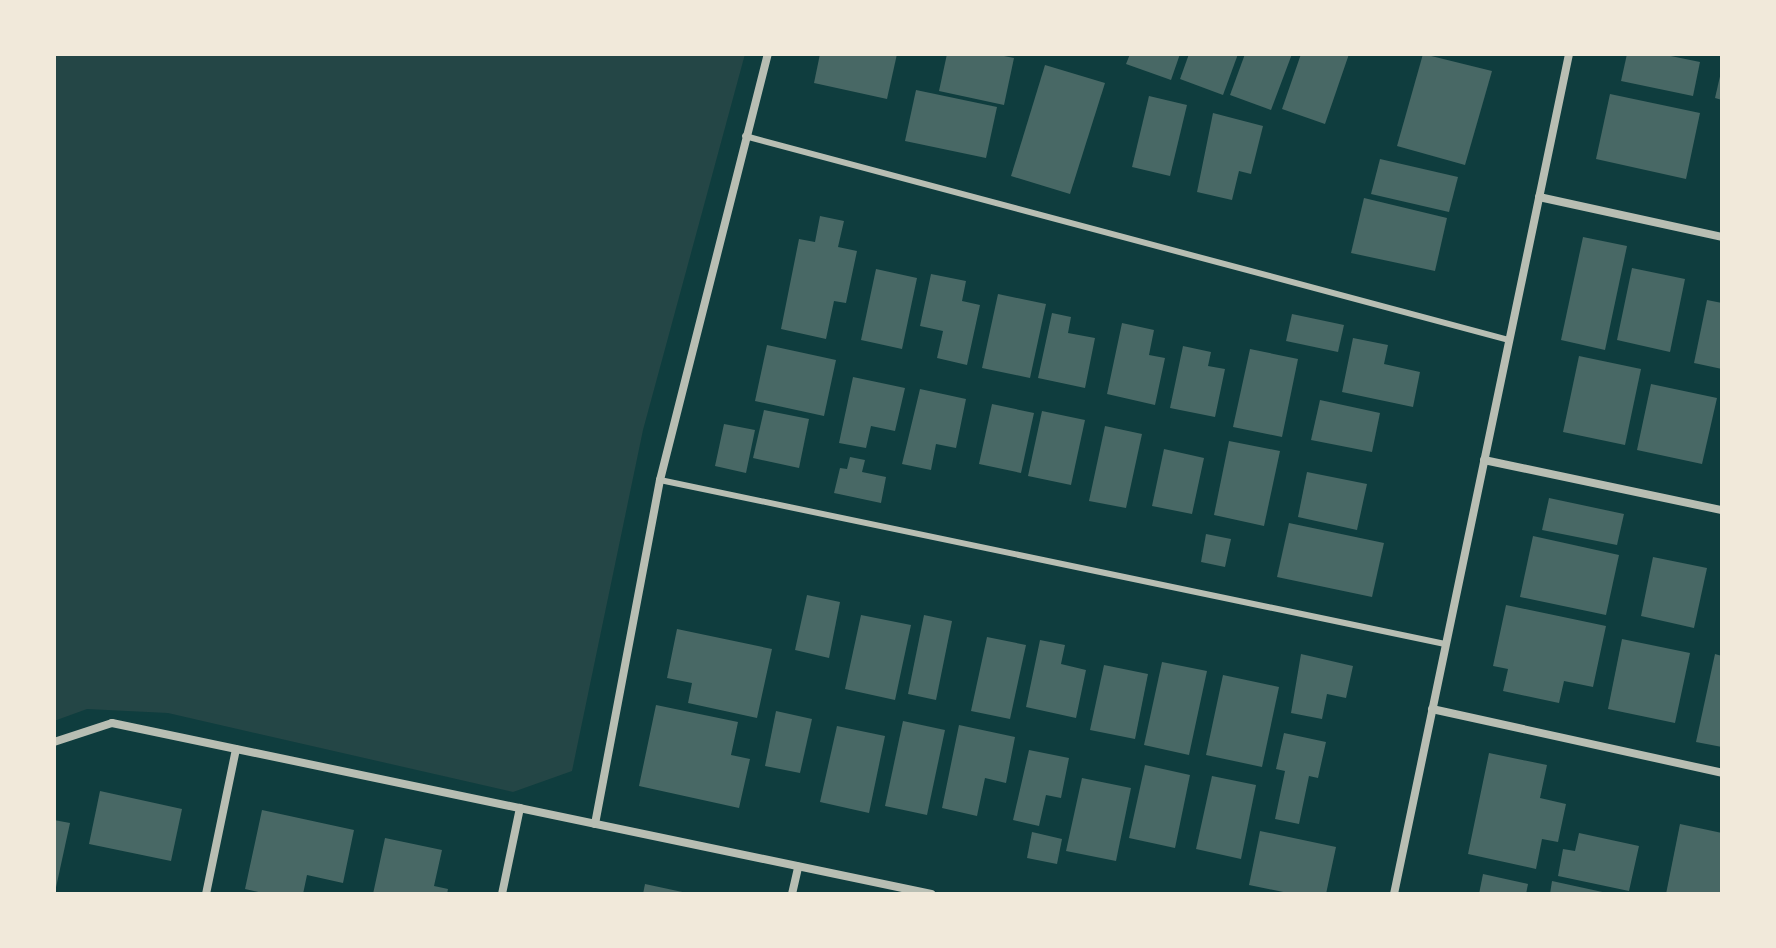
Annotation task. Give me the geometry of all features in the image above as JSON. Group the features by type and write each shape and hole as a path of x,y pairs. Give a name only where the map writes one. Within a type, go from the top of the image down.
{"street":[{"path":"595,824 660,480 768,54"},
{"path":"1394,894 1569,54"},
{"path":"1539,197 1722,237"},
{"path":"1484,460 1722,510"},
{"path":"1432,709 1722,773"},
{"path":"54,742 112,723 931,894"},
{"path":"206,894 236,749"},
{"path":"502,894 520,808"},
{"path":"792,894 798,867"}],"lane":[{"path":"745,136 1509,340"},
{"path":"660,480 1445,644"}],"shaded area":[{"path":"54,54 745,54 643,430 572,771 513,792 168,713 87,709 54,721"}],"building":[{"path":"820,54 897,54 887,99 814,83"},
{"path":"947,54 994,54 1014,58 1004,105 939,91"},
{"path":"1130,54 1180,54 1171,80 1126,64"},
{"path":"1189,54 1238,54 1223,95 1180,79"},
{"path":"1245,54 1292,54 1271,110 1230,95"},
{"path":"1301,54 1349,54 1325,124 1282,109"},
{"path":"1423,54 1492,71 1465,165 1397,146"},
{"path":"1627,54 1661,54 1700,62 1693,96 1621,81"},
{"path":"1045,65 1105,83 1070,194 1011,176"},
{"path":"1722,72 1722,100 1715,98"},
{"path":"916,90 997,107 986,158 905,141"},
{"path":"1610,94 1700,113 1686,179 1596,159"},
{"path":"1149,96 1187,105 1170,176 1132,167"},
{"path":"1213,113 1263,126 1251,174 1239,171 1232,200 1197,192"},
{"path":"1380,159 1458,177 1449,212 1371,194"},
{"path":"1364,198 1447,218 1435,271 1351,253"},
{"path":"820,216 844,221 838,247 857,251 846,303 834,301 826,339 781,329 799,239 815,242"},
{"path":"1583,237 1627,246 1605,350 1561,340"},
{"path":"1632,268 1685,279 1670,352 1617,340"},
{"path":"876,269 917,278 902,349 861,340"},
{"path":"931,274 966,281 962,301 980,305 967,365 937,358 943,331 920,326"},
{"path":"998,294 1046,304 1030,378 982,368"},
{"path":"1707,300 1722,303 1722,369 1694,363"},
{"path":"1052,313 1071,317 1068,333 1095,338 1085,388 1038,378"},
{"path":"1292,314 1344,325 1338,352 1286,341"},
{"path":"1122,323 1154,330 1149,355 1165,358 1155,405 1107,394"},
{"path":"1353,338 1388,345 1384,364 1420,372 1413,407 1342,392"},
{"path":"767,345 836,360 824,416 755,401"},
{"path":"1183,346 1211,352 1208,366 1225,369 1215,417 1170,408"},
{"path":"1250,349 1298,359 1282,437 1233,427"},
{"path":"1579,356 1641,369 1625,445 1563,432"},
{"path":"853,377 905,388 895,431 871,426 866,448 839,443"},
{"path":"1651,384 1717,398 1702,464 1637,450"},
{"path":"920,389 966,399 956,448 936,444 931,470 902,464"},
{"path":"1320,400 1380,413 1372,452 1311,440"},
{"path":"992,404 1034,413 1021,473 979,464"},
{"path":"764,410 809,419 799,468 753,458"},
{"path":"1042,411 1085,420 1071,485 1028,476"},
{"path":"724,424 755,430 746,473 715,466"},
{"path":"1105,426 1142,434 1126,508 1089,501"},
{"path":"1229,441 1280,451 1264,526 1214,515"},
{"path":"1164,449 1204,458 1192,514 1152,506"},
{"path":"850,457 865,460 862,472 886,477 881,503 834,493 840,468 847,469"},
{"path":"1307,472 1367,484 1357,530 1298,517"},
{"path":"1549,498 1624,514 1617,545 1542,530"},
{"path":"1289,523 1384,543 1372,597 1277,577"},
{"path":"1206,534 1231,539 1225,567 1201,562"},
{"path":"1533,536 1619,555 1606,615 1520,597"},
{"path":"1653,557 1707,568 1694,628 1641,616"},
{"path":"807,595 840,602 829,658 795,650"},
{"path":"1506,605 1606,626 1593,687 1564,681 1559,703 1503,691 1508,669 1493,666"},
{"path":"861,615 911,625 895,700 845,689"},
{"path":"924,615 952,621 936,700 908,694"},
{"path":"677,629 772,649 757,718 688,703 692,683 667,678"},
{"path":"987,637 1026,645 1010,719 971,711"},
{"path":"1622,639 1690,653 1675,723 1608,709"},
{"path":"1040,640 1065,645 1061,664 1086,670 1076,718 1026,707"},
{"path":"1301,654 1353,666 1346,698 1327,694 1322,719 1291,713"},
{"path":"1715,654 1722,656 1722,747 1696,742"},
{"path":"1162,662 1207,671 1189,755 1144,745"},
{"path":"1104,665 1148,674 1135,739 1090,730"},
{"path":"1223,675 1279,687 1262,767 1206,755"},
{"path":"656,705 738,722 731,755 750,759 739,808 639,786"},
{"path":"776,711 812,719 800,773 765,766"},
{"path":"903,721 945,730 927,815 885,806"},
{"path":"959,725 1015,737 1006,783 985,778 977,816 942,808"},
{"path":"837,726 885,736 869,813 820,802"},
{"path":"1284,733 1326,742 1318,778 1309,776 1299,824 1275,819 1285,771 1276,769"},
{"path":"1029,750 1069,758 1061,798 1046,795 1039,826 1013,820"},
{"path":"1489,753 1547,765 1540,798 1566,804 1558,842 1542,839 1536,869 1468,854"},
{"path":"1145,765 1190,775 1175,848 1129,838"},
{"path":"1212,776 1256,785 1241,859 1196,849"},
{"path":"1082,778 1131,788 1116,861 1066,851"},
{"path":"100,791 182,809 171,861 89,844"},
{"path":"262,810 354,830 343,883 307,875 303,894 267,894 245,889"},
{"path":"54,820 70,823 55,892 54,892"},
{"path":"1680,824 1722,833 1722,894 1666,894"},
{"path":"1260,831 1336,847 1326,894 1293,894 1249,885"},
{"path":"1032,832 1062,839 1057,864 1027,858"},
{"path":"1579,833 1639,846 1629,891 1558,876 1563,849 1575,851"},
{"path":"385,838 442,850 434,886 448,889 447,894 373,894"},
{"path":"1483,874 1528,884 1526,894 1479,894"},
{"path":"1552,881 1607,893 1607,894 1550,894"},
{"path":"645,884 687,893 687,894 643,894"}]}
